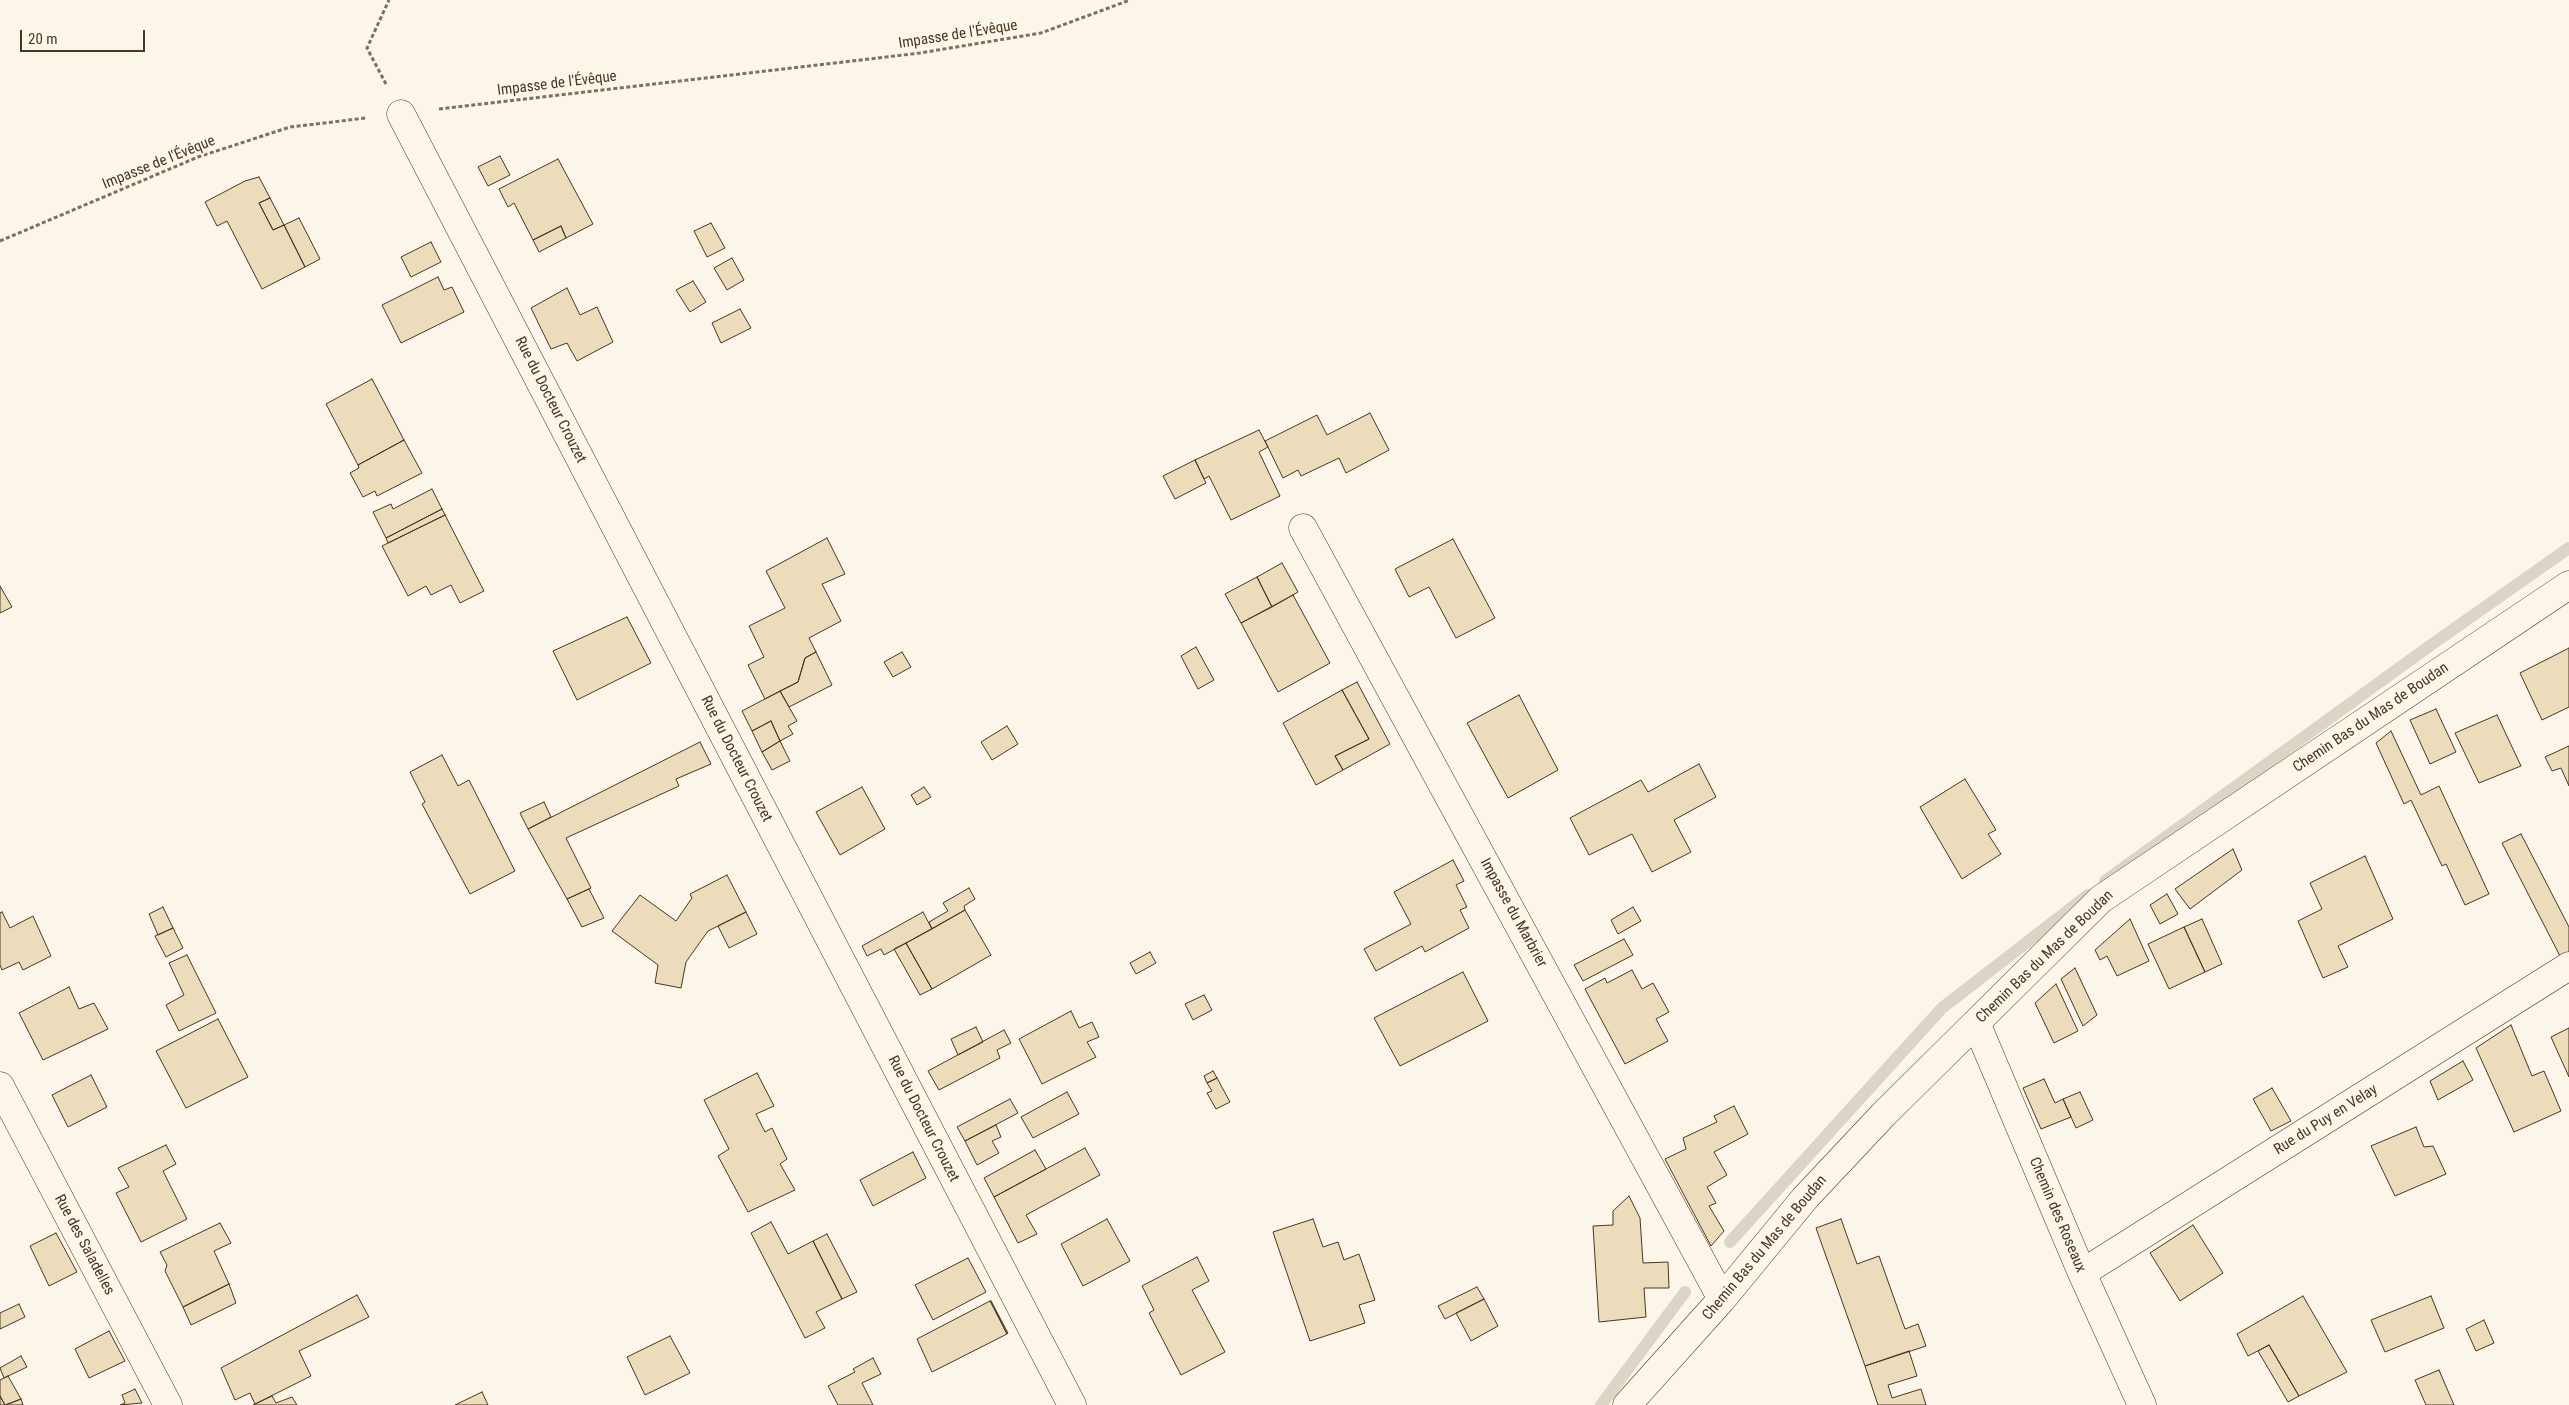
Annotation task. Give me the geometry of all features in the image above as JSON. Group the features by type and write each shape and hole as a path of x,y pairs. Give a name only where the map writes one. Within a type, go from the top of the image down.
{"street":[{"name":"Rue du Docteur Crouzet","path":"400,114 1072,1405"},
{"name":"Impasse du Marbrier","path":"1303,528 1722,1299"},
{"name":"Chemin Bas du Mas de Boudan","path":"1627,1405 1722,1299 1805,1198 1883,1115 2101,899 2569,585"},
{"name":"Rue du Puy en Velay","path":"2082,1273 2569,966"},
{"name":"Chemin des Roseaux","path":"1976,1023 2082,1273 2142,1405"},
{"name":"Rue des Saladelles","path":"0,1086 168,1405"}],"path":[{"path":"367,48 389,0"},
{"name":"Impasse de l'Évêque","path":"0,241 198,157 290,128 920,53 1041,33 1130,0"}],"building":[{"path":"500,156 510,175 488,186 478,167"},
{"path":"558,159 593,224 566,238 561,226 533,240 514,203 508,207 499,189"},
{"path":"259,177 270,198 259,203 273,230 284,225 305,267 262,289 227,221 217,226 205,202 245,181"},
{"path":"270,198 284,225 273,230 259,203"},
{"path":"299,218 320,259 305,267 284,225"},
{"path":"711,223 725,248 707,257 694,231"},
{"path":"561,226 566,238 539,252 533,240"},
{"path":"431,242 441,262 411,277 401,257"},
{"path":"732,258 744,280 727,290 714,268"},
{"path":"438,277 444,290 452,287 464,312 401,343 382,305"},
{"path":"693,281 706,302 690,312 676,290"},
{"path":"567,288 580,315 597,307 613,342 577,361 567,343 551,349 531,308"},
{"path":"740,309 751,328 721,343 712,323"},
{"path":"372,379 404,440 358,465 326,404"},
{"path":"1370,413 1389,450 1346,473 1339,458 1301,476 1298,470 1283,478 1265,441 1317,415 1327,435"},
{"path":"1259,430 1268,447 1259,452 1280,496 1231,520 1209,476 1204,479 1195,460"},
{"path":"404,440 422,473 377,496 375,491 363,497 350,473 359,468 358,465"},
{"path":"1195,460 1206,483 1175,499 1163,476"},
{"path":"432,489 442,509 386,538 373,512 391,504 393,509"},
{"path":"442,509 445,515 388,543 386,538"},
{"path":"445,515 484,591 460,603 451,585 431,595 426,586 408,596 382,546"},
{"path":"827,538 845,574 822,584 841,621 809,638 816,652 805,658 798,682 765,699 748,665 764,657 749,626 785,608 766,571"},
{"path":"1453,539 1495,618 1456,638 1429,587 1409,597 1395,569"},
{"path":"1282,563 1298,592 1272,607 1257,577"},
{"path":"1257,577 1272,607 1241,623 1225,594"},
{"path":"0,586 12,607 0,613"},
{"path":"1293,595 1330,663 1278,692 1241,623"},
{"path":"627,617 651,663 577,700 553,651"},
{"path":"1196,647 1214,680 1198,689 1181,656"},
{"path":"2569,648 2569,707 2542,720 2520,673"},
{"path":"816,652 832,685 789,707 780,691 798,682 805,658"},
{"path":"902,652 911,667 893,677 884,662"},
{"path":"1357,682 1390,744 1343,770 1335,756 1369,739 1342,690"},
{"path":"1342,690 1369,739 1335,756 1343,770 1316,785 1283,723"},
{"path":"780,691 797,721 788,726 793,734 780,741 771,721 752,731 742,711"},
{"path":"1519,695 1558,770 1508,798 1467,723"},
{"path":"2436,709 2456,752 2430,764 2410,720"},
{"path":"2497,715 2521,766 2479,783 2455,733"},
{"path":"771,721 780,741 762,752 752,731"},
{"path":"1007,726 1018,744 992,760 981,742"},
{"path":"2391,731 2421,795 2439,786 2489,894 2465,905 2446,864 2442,866 2411,800 2404,804 2376,743"},
{"path":"780,741 790,761 772,770 762,752"},
{"path":"700,742 711,764 676,779 679,786 566,838 591,888 567,899 528,829"},
{"path":"2569,746 2569,786 2561,768 2552,771 2545,757"},
{"path":"442,755 458,786 469,780 515,871 470,894 422,804 425,802 410,772"},
{"path":"1699,764 1716,797 1674,820 1691,852 1652,872 1632,834 1589,855 1570,818 1641,780 1648,792"},
{"path":"1965,779 1996,830 1988,834 2001,854 1962,879 1920,807"},
{"path":"862,787 885,829 840,855 816,812"},
{"path":"924,787 931,797 917,805 911,795"},
{"path":"544,802 551,817 528,829 520,813"},
{"path":"2521,834 2569,927 2569,953 2561,958 2502,843"},
{"path":"2233,849 2242,870 2190,909 2175,889"},
{"path":"2365,856 2393,919 2338,946 2348,967 2323,978 2298,921 2322,909 2310,883"},
{"path":"1453,860 1464,881 1456,885 1467,907 1460,910 1469,928 1425,952 1422,946 1376,971 1364,949 1411,924 1394,892"},
{"path":"727,875 746,912 708,931 686,962 681,988 655,983 658,965 612,931 640,895 676,921 692,898 690,894"},
{"path":"969,888 975,899 964,906 965,910 932,929 929,922 948,911 943,903"},
{"path":"589,889 604,918 582,927 567,899"},
{"path":"2167,894 2178,914 2160,924 2150,905"},
{"path":"163,907 173,928 158,935 149,914"},
{"path":"1633,907 1641,921 1618,934 1611,920"},
{"path":"965,910 991,955 932,989 906,943"},
{"path":"2,912 10,928 33,916 51,956 23,970 19,962 2,970 0,965 0,913"},
{"path":"746,912 757,934 729,948 718,926"},
{"path":"923,912 932,929 884,955 881,949 867,956 862,946"},
{"path":"2130,919 2149,961 2117,976 2107,956 2100,960 2095,950"},
{"path":"2202,919 2222,964 2205,972 2184,927"},
{"path":"2184,927 2205,972 2169,989 2148,944"},
{"path":"173,928 183,948 166,957 155,936"},
{"path":"1624,939 1633,955 1583,981 1574,965"},
{"path":"906,943 932,989 920,995 894,949"},
{"path":"1150,952 1156,963 1136,974 1130,963"},
{"path":"187,955 216,1013 179,1031 166,1005 184,995 169,963"},
{"path":"2075,968 2097,1015 2083,1026 2061,979"},
{"path":"1632,970 1642,989 1653,983 1669,1012 1656,1019 1668,1041 1625,1064 1585,989 1605,978 1607,983"},
{"path":"1463,972 1488,1021 1400,1066 1374,1018"},
{"path":"2056,984 2078,1031 2054,1043 2035,1003"},
{"path":"69,987 79,1009 94,1003 108,1029 43,1060 19,1013"},
{"path":"1204,995 1212,1010 1193,1020 1185,1004"},
{"path":"1071,1011 1079,1028 1092,1022 1099,1037 1087,1042 1096,1057 1042,1084 1019,1039"},
{"path":"218,1019 248,1077 186,1108 156,1051"},
{"path":"2511,1025 2532,1076 2544,1071 2561,1111 2514,1132 2476,1048"},
{"path":"976,1027 983,1042 958,1055 951,1039"},
{"path":"2569,1028 2569,1077 2551,1037"},
{"path":"1004,1030 1011,1043 997,1050 1000,1058 939,1090 928,1071"},
{"path":"2463,1061 2473,1080 2438,1100 2430,1081"},
{"path":"1213,1071 1217,1078 1207,1083 1204,1076"},
{"path":"757,1073 774,1106 756,1114 765,1132 772,1128 787,1159 780,1164 795,1190 748,1212 718,1156 729,1149 704,1100"},
{"path":"91,1075 107,1107 68,1127 52,1095"},
{"path":"1217,1078 1230,1102 1216,1109 1207,1093 1212,1091 1207,1083"},
{"path":"2044,1079 2055,1103 2063,1099 2071,1117 2041,1129 2023,1088"},
{"path":"2272,1088 2291,1121 2271,1131 2253,1099"},
{"path":"1067,1092 1079,1114 1033,1138 1021,1117"},
{"path":"2080,1092 2093,1120 2076,1128 2063,1099"},
{"path":"1010,1099 1018,1113 965,1141 957,1127"},
{"path":"1734,1106 1748,1134 1714,1152 1727,1175 1707,1187 1716,1203 1709,1206 1724,1231 1711,1246 1665,1159 1686,1149 1683,1138 1717,1122 1714,1116"},
{"path":"996,1125 1001,1137 992,1141 999,1153 977,1165 965,1141"},
{"path":"2416,1127 2424,1147 2433,1146 2446,1174 2395,1196 2371,1146"},
{"path":"166,1145 176,1164 163,1171 187,1219 141,1242 116,1193 129,1187 118,1168"},
{"path":"1085,1148 1100,1175 1026,1215 1037,1234 1018,1243 994,1197"},
{"path":"1035,1150 1046,1169 994,1197 984,1178"},
{"path":"913,1152 926,1178 873,1206 860,1180"},
{"path":"1629,1196 1640,1218 1643,1263 1668,1262 1669,1288 1644,1288 1646,1317 1599,1322 1593,1226 1613,1225 1613,1211"},
{"path":"1107,1219 1130,1261 1083,1286 1061,1244"},
{"path":"1313,1219 1323,1247 1338,1242 1344,1260 1359,1254 1375,1300 1359,1305 1365,1323 1310,1341 1273,1232"},
{"path":"1841,1219 1857,1264 1879,1256 1905,1329 1918,1324 1926,1346 1865,1366 1816,1228"},
{"path":"771,1222 788,1254 813,1241 842,1299 816,1312 825,1328 805,1338 751,1233"},
{"path":"220,1223 231,1243 214,1251 229,1284 183,1307 165,1271 167,1265 160,1252"},
{"path":"2193,1225 2223,1273 2180,1301 2150,1253"},
{"path":"56,1233 77,1272 49,1286 30,1246"},
{"path":"827,1234 857,1292 842,1299 813,1241"},
{"path":"1197,1257 1209,1281 1192,1290 1225,1352 1181,1375 1149,1313 1154,1310 1142,1286"},
{"path":"968,1258 986,1292 933,1320 915,1285"},
{"path":"229,1284 236,1303 191,1325 183,1307"},
{"path":"1477,1287 1484,1299 1445,1319 1438,1306"},
{"path":"357,1295 369,1317 299,1351 311,1376 255,1404 250,1393 235,1400 221,1368"},
{"path":"2303,1296 2347,1372 2299,1396 2269,1345 2248,1356 2237,1334"},
{"path":"2431,1296 2444,1328 2385,1352 2371,1320"},
{"path":"1484,1299 1498,1326 1471,1341 1456,1313"},
{"path":"990,1301 1007,1334 932,1372 917,1339"},
{"path":"991,1301 1008,1333 1007,1334"},
{"path":"19,1304 25,1317 0,1329 0,1313"},
{"path":"2484,1320 2494,1343 2476,1351 2466,1329"},
{"path":"109,1331 125,1361 89,1378 75,1349"},
{"path":"670,1336 690,1373 645,1395 627,1357"},
{"path":"2269,1345 2299,1396 2288,1402 2258,1351"},
{"path":"1909,1351 1917,1376 1888,1385 1892,1398 1921,1389 1926,1405 1878,1405 1865,1366"},
{"path":"21,1356 27,1367 4,1378 0,1368"},
{"path":"873,1358 881,1374 862,1383 873,1405 838,1405 828,1386 855,1372 853,1369"},
{"path":"2439,1370 2454,1405 2426,1405 2415,1380"},
{"path":"8,1376 21,1399 5,1405 0,1396 0,1380"},
{"path":"135,1389 142,1403 120,1405 125,1403 122,1395"},
{"path":"482,1392 488,1405 455,1405"},
{"path":"0,1396 5,1405 0,1405"},
{"path":"272,1396 276,1403 292,1397 297,1405 253,1405"},
{"path":"21,1399 23,1405 6,1405"}],"waterway":[{"path":"2105,881 2431,645 2569,548"},
{"path":"1730,1242 1942,1008 2088,895"},
{"path":"1601,1405 1685,1292"}]}
